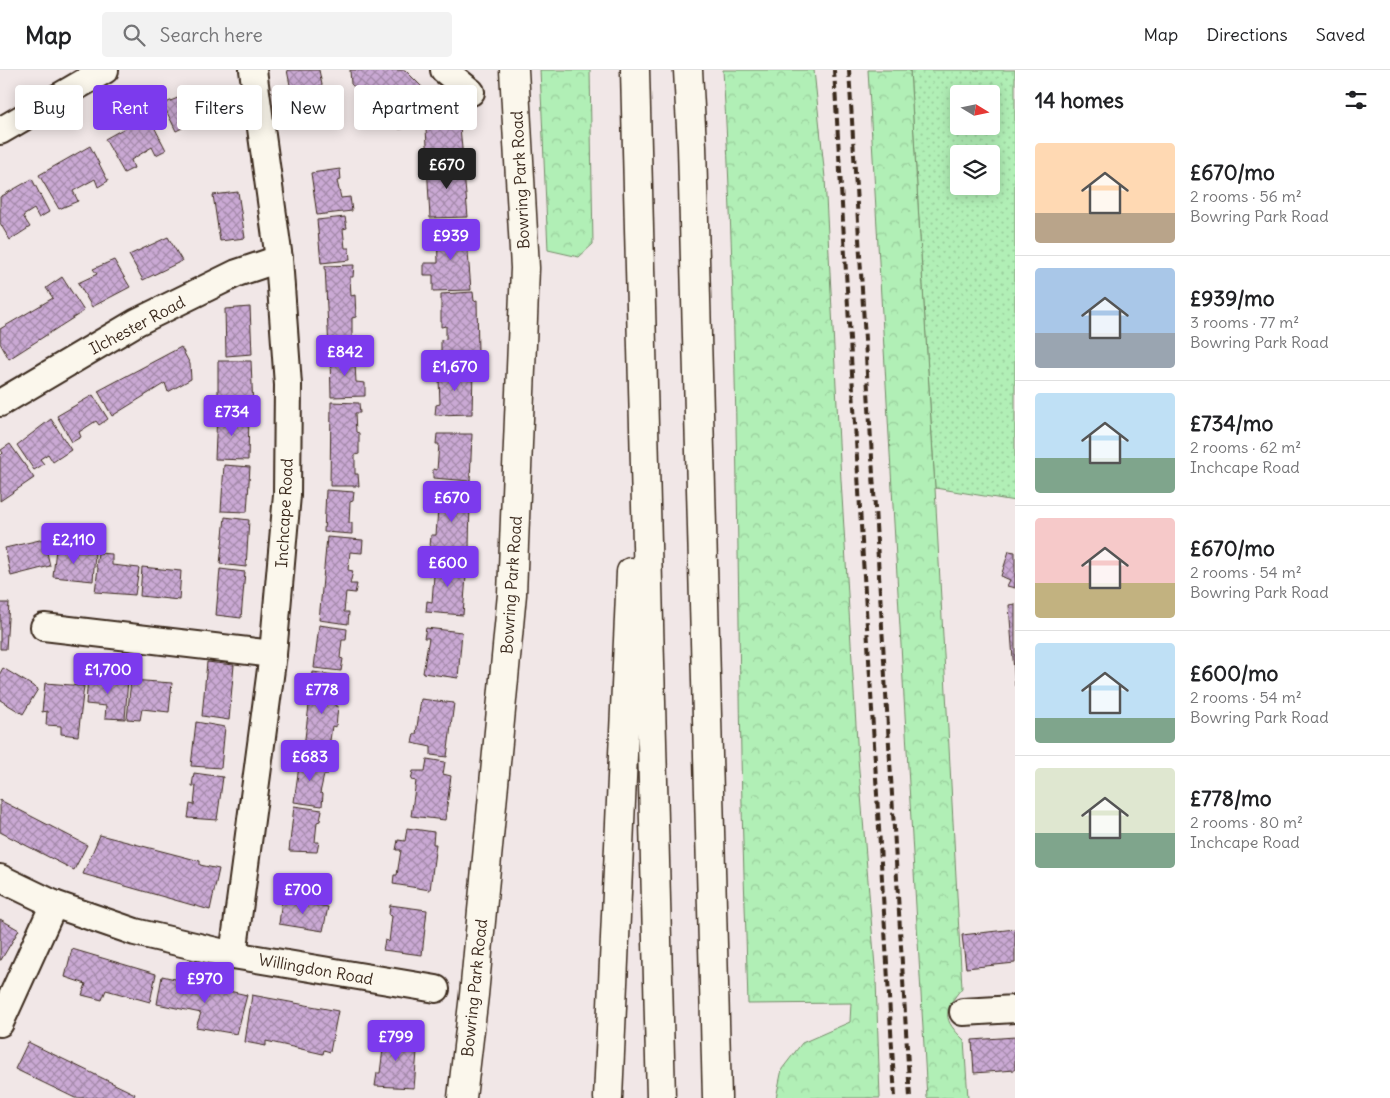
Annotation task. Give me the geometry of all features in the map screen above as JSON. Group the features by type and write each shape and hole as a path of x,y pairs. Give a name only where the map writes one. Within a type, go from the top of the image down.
{"main road":[{"name":"Bowring Park Road","path":"462,1098 475,986 512,594 525,268 514,70"},
{"path":"635,70 661,1098"},
{"path":"688,70 692,146 717,1098"},
{"path":"608,1098 641,320"}],"street":[{"path":"0,131 105,70"},
{"name":"Inchcape Road","path":"233,954 273,654 287,495 288,385 279,259 253,70"},
{"path":"444,70 462,85"},
{"name":"Ilchester Road","path":"0,403 137,322 237,273 279,259"},
{"path":"44,627 273,654"},
{"name":"Willingdon Road","path":"0,878 54,904 135,932 233,954 436,989"},
{"path":"0,1022 54,904"},
{"path":"963,1012 1015,1009"}],"green space":[{"path":"540,70 590,70 593,244 579,257 548,250"},
{"path":"723,70 814,70 825,178 858,758 876,979 880,1098 776,1098 782,1069 802,1043 850,1022 851,1003 748,1004 734,327"},
{"path":"868,70 910,70 962,988 951,1003 948,1015 952,1026 964,1040 968,1098 927,1098"},
{"path":"910,70 1015,70 1015,501 935,488"}],"building":[{"path":"287,70 319,70 322,85 290,85"},
{"path":"350,70 405,70 420,85 354,85 354,87 351,84"},
{"path":"177,98 178,130 176,131 167,112 167,102"},
{"path":"121,130 156,130 166,150 156,155 152,147 131,160 134,168 124,173 105,139"},
{"path":"426,130 460,130 463,159 428,161"},
{"path":"90,146 108,181 98,187 95,179 73,191 78,201 59,209 39,175"},
{"path":"463,162 468,217 430,218 427,164"},
{"path":"340,169 341,180 337,181 341,198 350,197 352,211 317,215 311,173"},
{"path":"32,179 49,212 39,218 34,209 23,216 30,227 10,240 0,223 0,197"},
{"path":"238,192 245,238 220,241 213,195"},
{"path":"345,217 347,228 343,229 345,248 349,248 350,260 321,263 317,220"},
{"path":"437,227 466,227 471,290 433,291 433,275 424,275 424,263 438,263"},
{"path":"168,237 182,261 143,280 129,255"},
{"path":"114,260 130,287 92,307 78,283 97,274 93,269"},
{"path":"354,265 353,277 350,277 351,296 355,295 356,317 352,318 352,338 357,337 358,350 329,351 325,266"},
{"path":"62,277 84,311 9,359 0,343 0,329 53,298 46,288"},
{"path":"473,292 474,301 477,300 478,352 474,352 473,357 441,358 441,340 446,339 446,326 441,327 441,294"},
{"path":"250,307 252,354 226,356 225,309"},
{"path":"181,347 190,364 191,379 168,392 165,383 112,416 98,391"},
{"path":"358,354 358,364 355,364 356,382 365,383 365,396 331,397 330,355"},
{"path":"218,361 251,361 253,408 218,407"},
{"path":"436,369 473,369 472,414 435,415 436,405 440,404 439,379 436,378"},
{"path":"93,395 108,419 99,425 96,421 79,432 81,437 72,442 57,416"},
{"path":"331,402 359,403 360,413 355,413 356,432 359,433 359,454 355,455 355,474 358,474 359,486 330,486"},
{"path":"217,413 249,414 248,460 215,459"},
{"path":"51,419 71,450 53,462 48,454 40,459 44,464 34,470 17,445"},
{"path":"437,434 472,434 470,481 433,478 433,469 437,470 439,444 436,444"},
{"path":"10,444 34,478 0,501 0,456 3,453 1,450"},
{"path":"224,465 250,467 247,512 221,511"},
{"path":"326,490 354,492 353,501 350,502 349,523 352,523 352,534 324,532"},
{"path":"434,496 470,498 469,549 430,547 431,535 436,535 438,509 433,508"},
{"path":"225,517 249,520 246,567 220,564"},
{"path":"327,537 363,540 362,553 350,552 348,570 353,571 350,584 357,584 355,593 346,592 344,612 349,612 348,624 319,620"},
{"path":"44,539 50,566 11,576 5,548"},
{"path":"56,548 95,553 93,581 53,577"},
{"path":"1009,551 1015,552 1015,588 1007,586 1010,580 1001,576"},
{"path":"98,553 112,554 112,565 139,568 135,595 95,592"},
{"path":"429,561 467,563 463,615 426,612 427,601 432,602 434,575 428,575"},
{"path":"142,567 181,571 179,600 140,596"},
{"path":"220,569 245,572 241,618 216,615"},
{"path":"0,603 9,603 6,649 0,649"},
{"path":"1015,604 1015,686 1009,605"},
{"path":"319,625 347,629 346,640 342,640 340,658 343,659 341,671 314,668"},
{"path":"426,628 462,632 458,678 423,673 429,638 424,638"},
{"path":"207,662 234,665 229,720 202,716"},
{"path":"3,668 38,689 23,714 0,700 0,673"},
{"path":"313,672 341,676 341,686 337,686 335,706 338,706 336,727 332,726 329,748 333,748 331,759 303,755"},
{"path":"88,675 128,679 125,719 105,718 106,706 86,704"},
{"path":"131,680 172,683 169,712 142,709 140,720 127,719"},
{"path":"45,683 84,686 78,736 61,734 61,726 46,725 47,711 42,712"},
{"path":"421,699 454,703 447,757 431,755 431,747 412,743 414,734 416,734"},
{"path":"196,722 225,727 221,768 191,766"},
{"path":"300,759 328,763 327,775 324,775 320,793 323,794 322,806 294,802"},
{"path":"427,759 445,762 443,774 451,776 445,820 411,816 416,781 411,780 413,771 425,771"},
{"path":"194,773 223,777 217,820 188,818 190,804 194,805 196,786 192,786"},
{"path":"0,800 87,845 74,870 0,832"},
{"path":"294,806 322,810 320,821 317,822 315,842 319,842 317,852 289,851"},
{"path":"407,828 434,832 433,844 436,844 430,890 393,884 394,875 397,875 401,850 396,850 398,840 405,841"},
{"path":"100,835 200,861 200,865 219,869 210,910 83,874"},
{"path":"282,899 328,907 323,931 279,924"},
{"path":"390,905 427,910 422,955 383,950 385,940 389,942 392,916 389,915"},
{"path":"0,919 19,930 1,960 0,960"},
{"path":"1015,929 1015,963 966,968 962,935"},
{"path":"72,949 156,974 150,1002 106,990 102,1000 82,995 86,984 65,977"},
{"path":"162,976 247,995 237,1034 196,1027 201,1013 157,1004"},
{"path":"252,995 338,1011 330,1052 324,1050 323,1054 266,1041 266,1046 245,1042"},
{"path":"373,1035 418,1040 414,1088 375,1086 377,1073 380,1073 383,1049 371,1048"},
{"path":"1015,1037 1015,1070 974,1073 972,1040"},
{"path":"28,1042 135,1094 133,1098 75,1098 15,1069"}],"railway":[{"path":"834,70 895,1098"},
{"path":"849,70 910,1098"}]}
